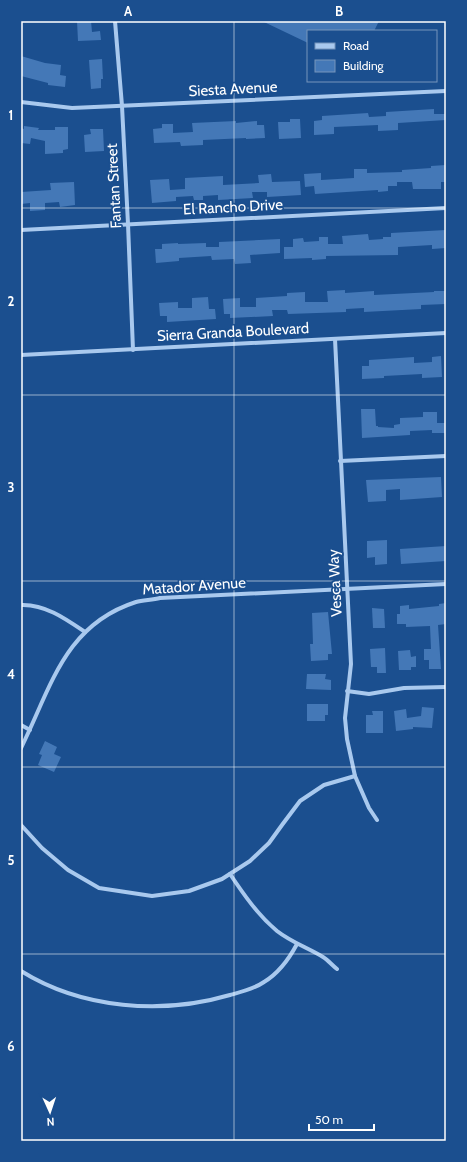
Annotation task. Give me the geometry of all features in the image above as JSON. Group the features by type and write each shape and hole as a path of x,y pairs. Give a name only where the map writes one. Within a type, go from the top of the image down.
{"street":[{"name":"Fantan Street","path":"115,21 122,106 133,350"},
{"name":"Siesta Avenue","path":"21,102 72,108 446,91"},
{"name":"El Rancho Drive","path":"21,230 446,208"},
{"name":"Sierra Granda Boulevard","path":"21,355 446,333"},
{"name":"Vesca Way","path":"335,339 340,462 348,588 350,664 347,691 347,739 355,776 369,808 377,820"},
{"path":"340,462 446,456"},
{"name":"Matador Avenue","path":"21,748 58,668 70,650 85,632 115,610 137,602 160,598 446,584"},
{"path":"21,605 40,608 55,613 85,632"},
{"path":"347,691 369,694 404,688 446,688"},
{"path":"21,725 30,730"},
{"path":"21,825 42,848 68,870 99,888 152,896 189,891 222,879 250,861 268,843 300,801 324,785 355,776"},
{"path":"230,874 246,899 277,931 297,944 324,958 337,969"},
{"path":"21,971 75,995 105,1002 130,1006 161,1007 188,1005 217,999 263,983 281,968 297,944"}],"building":[{"path":"77,21 91,21 92,32 100,31 101,40 78,41"},
{"path":"262,21 379,21 374,30 307,30 307,43"},
{"path":"21,56 45,63 61,65 60,75 66,76 65,87 48,85 48,83 21,76"},
{"path":"102,59 103,79 101,79 101,88 91,89 89,60"},
{"path":"434,109 434,114 446,114 446,120 398,123 398,130 378,131 378,125 334,127 334,134 314,135 314,121 322,120 322,116 368,113 369,117 386,116 386,112"},
{"path":"290,119 300,119 301,138 279,139 278,122 290,122"},
{"path":"236,121 236,123 257,121 257,125 264,125 265,138 203,140 203,145 181,146 180,142 154,143 153,129 162,128 162,124 173,124 173,133 193,132 192,123"},
{"path":"24,126 39,128 38,130 55,130 55,127 68,127 68,149 63,150 63,153 45,154 45,141 31,138 30,144 21,143 21,128 24,129"},
{"path":"90,129 103,129 104,151 85,152 84,135 91,134"},
{"path":"446,165 446,182 441,182 441,189 413,189 412,182 397,182 397,186 388,186 388,191 378,192 378,190 315,194 314,186 305,187 304,174 321,173 321,180 354,178 354,169 367,169 367,173 402,172 402,170 431,168 431,166"},
{"path":"271,174 272,182 300,181 301,195 267,197 267,192 252,192 253,198 218,200 218,195 203,196 203,200 194,200 193,196 176,197 176,201 152,203 150,180 169,179 170,190 185,189 185,178 223,176 223,185 259,183 258,175"},
{"path":"74,182 75,205 60,207 59,202 45,203 45,210 30,211 30,203 21,204 21,192 51,190 50,183"},
{"path":"446,230 446,248 432,249 432,245 398,247 398,255 326,256 326,259 312,260 312,258 284,259 284,247 293,247 293,239 303,238 304,242 319,241 319,237 328,237 328,244 343,244 342,236 368,234 369,240 391,237 391,233"},
{"path":"280,239 280,253 250,255 251,263 235,264 234,259 212,260 211,256 179,258 179,261 156,263 155,249 162,249 162,244 206,243 206,247 219,247 219,242"},
{"path":"345,290 345,293 374,291 374,295 446,291 446,304 421,305 421,309 364,312 364,308 346,309 346,312 288,314 287,310 272,310 273,316 230,318 230,314 224,314 223,299 240,298 240,307 256,307 256,298 287,296 287,293 305,292 305,302 328,302 327,291"},
{"path":"208,297 209,309 215,309 216,319 167,322 167,316 160,316 159,303 178,302 178,308 192,308 192,298"},
{"path":"441,356 442,377 422,378 422,374 362,379 362,366 369,366 369,360 414,357 414,363 432,362 432,357"},
{"path":"361,409 375,409 376,426 394,428 394,425 400,424 400,418 423,417 423,412 437,412 437,423 445,423 446,433 432,433 432,430 410,431 410,435 362,438"},
{"path":"441,477 442,497 400,500 400,489 386,490 386,501 368,502 366,480"},
{"path":"387,540 387,564 375,565 375,557 367,558 367,541"},
{"path":"446,546 446,561 401,564 400,549"},
{"path":"446,603 446,624 438,625 441,669 429,669 429,660 424,660 424,649 431,649 430,626 406,627 406,624 397,624 397,614 400,614 400,606 409,605 409,609 439,606 439,604"},
{"path":"372,608 384,609 385,628 373,628"},
{"path":"328,612 332,654 328,654 328,660 311,661 310,644 313,644 312,613"},
{"path":"385,648 386,673 377,673 377,667 371,667 370,649"},
{"path":"410,650 411,657 416,656 416,667 411,667 411,670 399,670 398,651"},
{"path":"307,674 326,674 325,679 331,680 331,690 306,689"},
{"path":"307,704 328,704 328,715 325,715 325,721 307,721"},
{"path":"422,707 434,708 432,728 413,727 413,729 396,731 394,711 406,709 407,718 421,716"},
{"path":"372,711 383,711 383,733 366,733 366,715 373,715"},
{"path":"45,741 57,747 54,754 61,757 54,772 38,765 42,755 39,754"}]}
